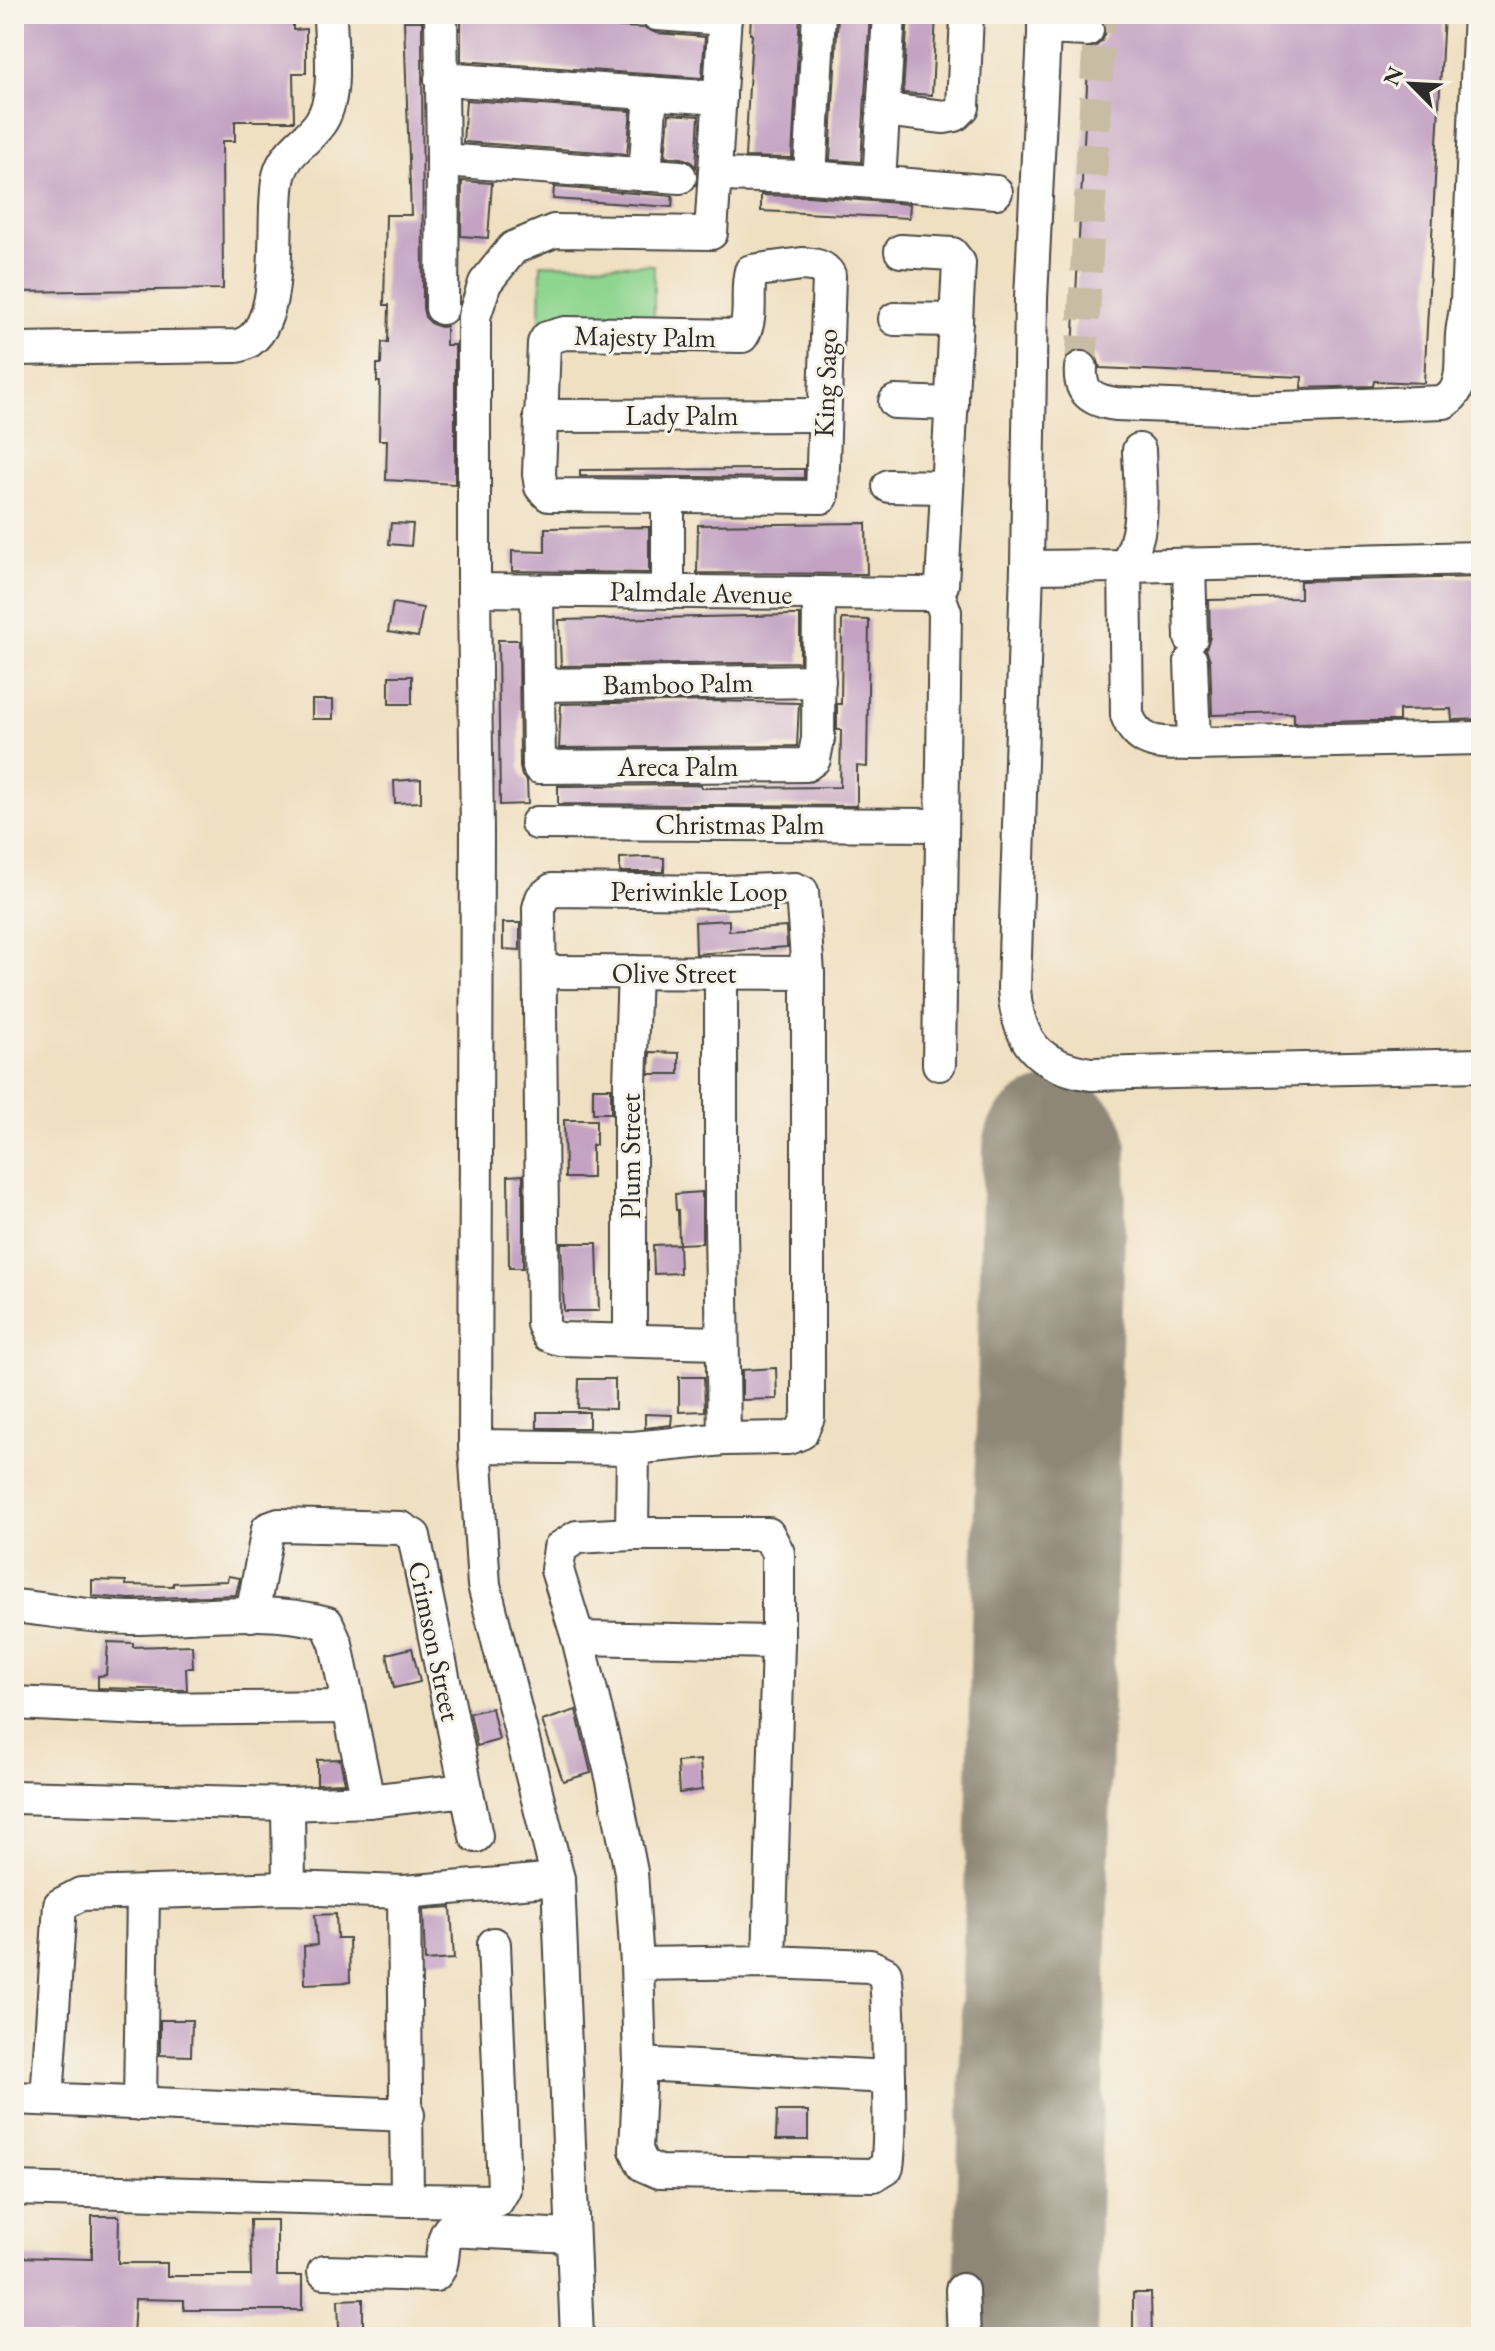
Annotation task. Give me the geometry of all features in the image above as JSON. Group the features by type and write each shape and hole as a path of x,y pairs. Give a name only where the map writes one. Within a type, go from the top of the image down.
{"street":[{"path":"14,349 237,346 258,333 267,314 272,291 277,187 282,166 293,149 320,123 330,97 330,14"},
{"path":"441,14 442,308"},
{"path":"577,2337 558,1879 484,1585 475,1446 477,832 474,317 485,283 513,248 554,231 711,233 725,16 657,14"},
{"path":"810,177 819,14"},
{"path":"879,182 889,14"},
{"path":"884,110 944,117 955,115 963,107 967,14"},
{"path":"1462,14 1454,299 1462,334"},
{"path":"1081,368 1085,391 1100,401 1116,404 1251,409 1444,402 1451,398 1459,385 1467,301 1480,14"},
{"path":"1087,30 1044,21 1031,298 1027,567 1014,989 1019,1024 1031,1047 1044,1059 1059,1067 1091,1074 1481,1065"},
{"path":"441,79 720,98"},
{"path":"645,175 651,93"},
{"path":"443,160 680,177"},
{"path":"716,175 810,177 996,192"},
{"path":"901,251 952,254 959,263 942,585 933,593 945,612 939,1064"},
{"name":"Majesty Palm","path":"540,416 544,343 547,338 565,333 742,336 747,329 751,271 802,264 826,270"},
{"name":"King Sago","path":"668,495 822,497 829,275 826,270"},
{"path":"895,319 956,320"},
{"path":"895,402 952,404"},
{"name":"Lady Palm","path":"540,416 824,415"},
{"path":"540,416 539,474 541,487 549,495 668,495 668,592"},
{"path":"1139,450 1140,528 1133,554 1125,566 1127,715 1137,734 1160,743 1194,744 1481,738"},
{"path":"889,486 947,487"},
{"path":"1027,567 1481,558"},
{"path":"1189,565 1194,744"},
{"name":"Palmdale Avenue","path":"474,590 933,593"},
{"path":"537,591 538,685"},
{"path":"819,593 819,681"},
{"name":"Bamboo Palm","path":"538,685 819,681"},
{"name":"Areca Palm","path":"538,685 539,767 806,765 814,759 818,739 819,681"},
{"name":"Christmas Palm","path":"537,823 942,825"},
{"name":"Periwinkle Loop","path":"630,1339 560,1339 548,1335 543,1324 539,908 542,898 552,890 722,892 795,889 802,892 804,900 808,973 808,1417 801,1433 788,1438 724,1439"},
{"name":"Olive Street","path":"540,972 808,973"},
{"name":"Plum Street","path":"630,1339 630,1083 634,972"},
{"path":"475,1446 633,1448 724,1439 721,973"},
{"path":"630,1339 722,1343"},
{"path":"632,1534 633,1448"},
{"name":"Crimson Street","path":"252,1615 268,1529 279,1525 401,1528 414,1536 476,1836"},
{"path":"637,1964 769,1962 870,1966 885,1973 889,2077 887,2167 874,2175 659,2172 643,2165 636,2150 640,2064 631,1872 613,1781 578,1638 557,1570 560,1548 577,1537 768,1534 778,1553 769,1962"},
{"path":"14,1606 128,1618 303,1616 327,1623 336,1644 368,1801"},
{"path":"578,1638 778,1642"},
{"path":"14,1703 144,1709 347,1707"},
{"path":"14,1797 288,1804 368,1801 466,1790"},
{"path":"288,1804 289,1888"},
{"path":"47,2099 60,1905 81,1894 289,1888 404,1892 558,1879"},
{"path":"404,1892 407,2200"},
{"path":"140,2104 143,1893"},
{"path":"14,2189 497,2201 504,2189 494,1944"},
{"path":"640,2064 889,2077"},
{"path":"14,2098 408,2115"},
{"path":"324,2272 435,2275 441,2269 445,2235 449,2230 572,2236"},
{"path":"962,2290 964,2337"}],"green space":[{"path":"541,264 654,265 654,325 540,324"}],"building":[{"path":"14,14 293,14 293,30 306,29 306,73 293,73 294,121 235,121 235,141 222,141 223,289 14,292"},
{"path":"751,14 800,14 792,158 745,157"},
{"path":"838,14 870,14 861,162 830,160"},
{"path":"908,14 936,14 932,95 903,93"},
{"path":"1097,14 1444,14 1424,383 1374,381 1373,386 1301,388 1302,377 1100,368 1091,352 1082,349 1073,351 1089,48 1102,41 1106,32 1104,22"},
{"path":"461,15 583,22 583,25 645,28 656,33 705,37 702,78 461,61"},
{"path":"404,21 422,21 423,308 425,317 432,324 446,326 446,345 455,345 455,484 386,480 387,440 379,440 380,382 377,382 377,364 381,364 382,342 388,343 389,305 384,305 386,215 411,215"},
{"path":"466,100 631,111 627,154 463,142"},
{"path":"669,114 699,116 696,167 682,158 665,157"},
{"path":"462,181 492,183 488,238 461,236"},
{"path":"554,187 673,196 672,207 553,199"},
{"path":"761,195 910,204 909,218 761,211"},
{"path":"804,469 804,478 580,476 580,470"},
{"path":"391,523 413,524 411,546 389,544"},
{"path":"866,523 867,574 697,573 698,525"},
{"path":"649,527 649,573 512,571 512,551 545,552 545,528"},
{"path":"1481,577 1481,719 1452,720 1451,709 1399,710 1399,721 1294,723 1294,713 1212,715 1210,660 1206,649 1210,637 1209,600 1300,598 1300,581"},
{"path":"393,603 423,608 418,637 388,632"},
{"path":"800,615 800,662 561,666 559,620"},
{"path":"842,619 869,620 867,767 857,766 857,806 558,804 558,786 840,787 841,730 837,730 837,704 841,704"},
{"path":"498,640 519,640 520,767 527,781 528,804 500,805"},
{"path":"389,676 412,676 412,704 389,704"},
{"path":"312,700 333,700 333,719 312,719"},
{"path":"799,703 797,746 559,748 561,704"},
{"path":"421,779 421,802 395,803 394,781"},
{"path":"620,858 664,858 664,872 620,872"},
{"path":"729,920 729,931 786,927 787,947 696,954 695,922"},
{"path":"503,923 520,923 520,950 503,949"},
{"path":"650,1052 679,1053 679,1074 649,1074"},
{"path":"593,1088 611,1088 611,1113 593,1113"},
{"path":"564,1120 596,1120 592,1178 565,1178"},
{"path":"523,1175 523,1268 509,1268 508,1176"},
{"path":"702,1192 702,1243 679,1244 675,1194"},
{"path":"561,1243 597,1243 599,1311 564,1311"},
{"path":"679,1244 680,1273 654,1274 653,1245"},
{"path":"776,1368 777,1399 742,1400 742,1370"},
{"path":"679,1377 704,1377 705,1411 679,1412"},
{"path":"579,1379 615,1379 615,1409 578,1408"},
{"path":"537,1412 589,1412 589,1428 537,1428"},
{"path":"645,1414 672,1415 671,1425 645,1428"},
{"path":"228,1576 240,1578 236,1595 130,1599 92,1596 92,1580 126,1581 126,1585 173,1586 173,1583 227,1581"},
{"path":"108,1642 133,1643 133,1647 192,1645 193,1668 186,1668 187,1690 98,1688 98,1676 106,1675"},
{"path":"412,1648 420,1682 394,1688 387,1654"},
{"path":"492,1708 499,1740 477,1746 470,1713"},
{"path":"576,1710 591,1773 563,1781 542,1721"},
{"path":"340,1759 345,1783 317,1784 317,1760"},
{"path":"700,1760 702,1790 679,1793 677,1762"},
{"path":"451,1907 454,1959 425,1961 423,1909"},
{"path":"336,1914 337,1938 349,1938 350,1982 305,1984 304,1946 317,1945 315,1915"},
{"path":"160,2020 192,2020 191,2056 160,2055"},
{"path":"777,2111 808,2111 808,2140 776,2140"},
{"path":"92,2216 119,2216 118,2263 167,2263 167,2276 251,2276 250,2220 277,2220 277,2276 302,2276 302,2310 184,2310 184,2300 135,2299 133,2337 14,2337 14,2257 92,2259"},
{"path":"1133,2293 1151,2293 1152,2337 1133,2337"},
{"path":"363,2299 363,2327 339,2328 338,2300"}],"runway":[{"path":"1025,2337 1055,1150"}],"tunnel":[{"path":"1081,368 1100,14"}]}
